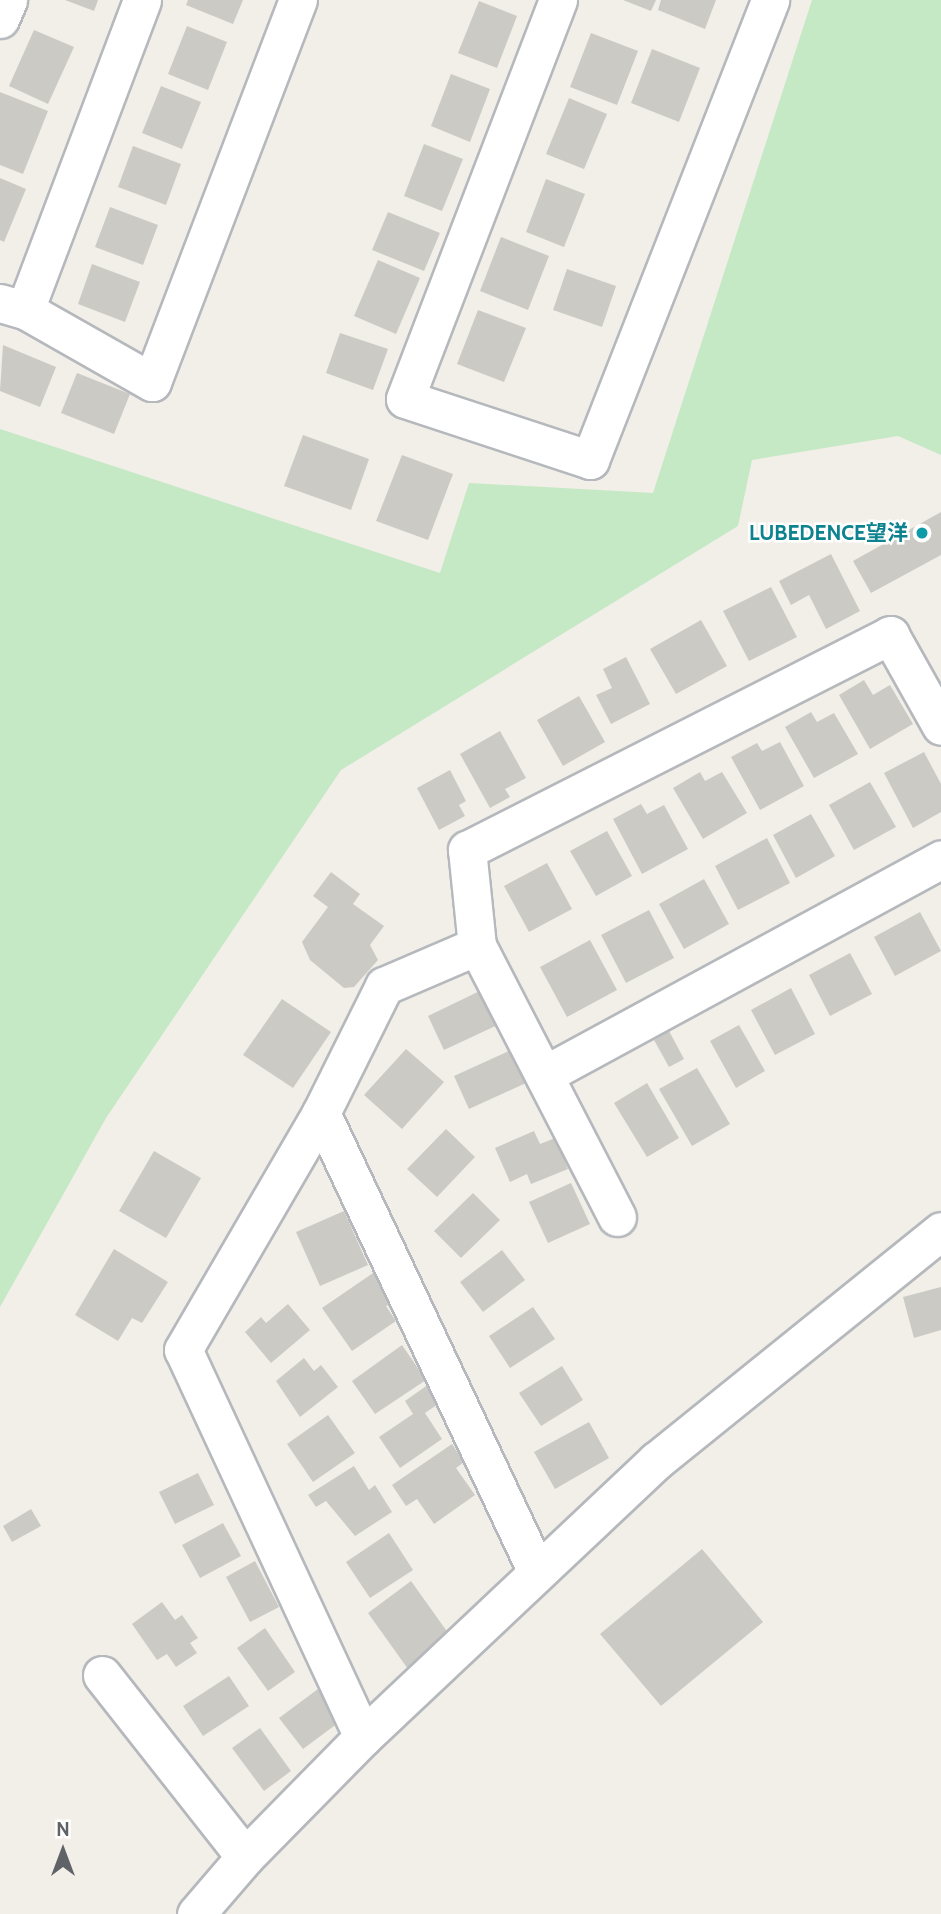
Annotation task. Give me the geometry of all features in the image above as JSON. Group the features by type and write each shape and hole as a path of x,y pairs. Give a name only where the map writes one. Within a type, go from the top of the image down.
{"street":[{"path":"0,19 8,0"},
{"path":"142,0 13,307 152,382 298,0"},
{"path":"558,0 405,399 590,460 770,0"},
{"path":"618,1217 477,947 467,850 890,635 941,726"},
{"path":"544,1075 941,859"},
{"path":"363,1737 183,1350 321,1113 384,986 477,947"},
{"path":"321,1113 537,1572"},
{"path":"196,1914 245,1857 363,1737 491,1620 537,1572 718,1409 941,1231"},
{"path":"102,1675 245,1857"}],"green space":[{"path":"812,0 941,0 941,455 898,436 752,460 738,526 341,770 106,1118 0,1307 0,429 440,573 469,483 653,493"}],"building":[{"path":"65,0 98,0 94,11"},
{"path":"188,0 243,0 233,24 186,5"},
{"path":"623,0 656,0 651,11"},
{"path":"661,0 716,0 705,29 658,10"},
{"path":"479,1 517,16 497,68 458,53"},
{"path":"187,26 227,42 208,90 168,74"},
{"path":"34,30 74,47 48,104 9,86"},
{"path":"591,33 638,51 617,105 570,87"},
{"path":"652,49 700,68 679,122 631,103"},
{"path":"451,74 490,89 470,142 431,126"},
{"path":"161,86 201,102 182,149 142,133"},
{"path":"0,92 48,111 23,174 0,165"},
{"path":"569,98 607,114 584,169 546,154"},
{"path":"424,144 463,159 442,211 404,196"},
{"path":"133,146 181,164 166,205 118,187"},
{"path":"0,178 26,189 4,242 0,240"},
{"path":"546,179 585,194 564,247 526,232"},
{"path":"110,207 158,225 143,265 95,247"},
{"path":"388,212 440,233 424,271 372,250"},
{"path":"501,237 549,256 528,310 480,291"},
{"path":"378,260 420,278 396,334 354,316"},
{"path":"92,264 140,282 125,322 78,304"},
{"path":"567,269 616,286 602,327 553,310"},
{"path":"478,310 526,328 504,382 457,364"},
{"path":"340,333 388,349 373,390 326,373"},
{"path":"3,345 56,367 40,407 0,391"},
{"path":"77,373 130,394 114,434 61,413"},
{"path":"303,435 369,459 351,510 284,486"},
{"path":"402,455 453,474 428,540 376,521"},
{"name":"LUBEDENCE望洋","path":"941,512 941,555 871,593 853,561"},
{"path":"831,554 860,611 826,629 809,595 791,605 779,581"},
{"path":"771,587 797,637 749,661 723,611"},
{"path":"701,620 727,666 676,694 650,649"},
{"path":"626,657 650,704 611,724 596,695 612,688 603,669"},
{"path":"864,680 873,695 890,685 913,724 870,749 839,695"},
{"path":"579,696 605,742 563,766 537,720"},
{"path":"811,712 817,722 834,713 858,754 814,778 785,727"},
{"path":"500,731 526,778 505,789 510,797 490,808 460,754"},
{"path":"780,742 804,786 760,810 731,757 757,743 762,751"},
{"path":"924,752 941,784 941,812 913,828 884,773"},
{"path":"450,770 466,801 459,805 465,816 439,830 417,788"},
{"path":"700,772 705,781 722,772 747,813 703,839 673,788"},
{"path":"870,782 896,827 854,850 829,805"},
{"path":"641,804 647,814 664,805 688,849 642,874 613,819"},
{"path":"811,814 835,856 796,878 773,835"},
{"path":"607,831 632,876 596,896 570,851"},
{"path":"767,838 790,883 738,910 715,866"},
{"path":"547,863 572,909 529,932 504,886"},
{"path":"331,872 360,894 353,904 384,926 370,945 378,960 354,987 344,988 310,960 302,942 328,907 313,896"},
{"path":"704,879 729,924 684,949 659,904"},
{"path":"649,910 674,958 626,983 601,935"},
{"path":"920,912 941,951 895,976 874,937"},
{"path":"590,940 617,990 567,1017 540,967"},
{"path":"850,953 872,994 830,1016 809,975"},
{"path":"488,987 504,1022 444,1050 428,1016"},
{"path":"791,988 815,1034 775,1055 751,1010"},
{"path":"282,999 331,1032 293,1088 243,1055"},
{"path":"739,1025 765,1071 736,1088 710,1041"},
{"path":"669,1031 684,1059 669,1067 654,1040"},
{"path":"406,1049 444,1082 402,1129 364,1095"},
{"path":"511,1050 526,1083 469,1109 454,1076"},
{"path":"697,1068 730,1124 692,1146 659,1089"},
{"path":"647,1083 679,1138 647,1157 614,1103"},
{"path":"446,1129 475,1157 437,1197 407,1169"},
{"path":"534,1131 540,1144 555,1138 568,1169 531,1184 527,1174 510,1182 495,1148"},
{"path":"154,1151 201,1178 166,1238 119,1211"},
{"path":"571,1183 590,1224 548,1243 529,1202"},
{"path":"473,1193 500,1220 461,1258 434,1231"},
{"path":"344,1211 368,1265 320,1286 296,1232"},
{"path":"114,1249 168,1282 142,1323 132,1318 118,1341 75,1315"},
{"path":"502,1250 525,1280 483,1312 460,1282"},
{"path":"376,1271 396,1300 386,1306 396,1321 352,1351 322,1308"},
{"path":"941,1287 941,1330 914,1338 903,1297"},
{"path":"288,1304 310,1330 271,1363 245,1332 261,1317 266,1323"},
{"path":"533,1307 555,1339 510,1368 489,1336"},
{"path":"402,1345 426,1380 375,1414 352,1381"},
{"path":"304,1358 314,1371 321,1365 338,1387 300,1417 276,1381"},
{"path":"562,1366 583,1400 541,1426 519,1393"},
{"path":"429,1384 441,1402 425,1413 442,1439 400,1468 379,1437 413,1414 405,1401"},
{"path":"328,1415 355,1453 313,1482 287,1444"},
{"path":"589,1422 609,1458 555,1489 534,1452"},
{"path":"452,1444 464,1462 456,1468 475,1495 434,1524 417,1499 406,1506 392,1485"},
{"path":"354,1466 369,1490 375,1485 392,1512 355,1536 326,1501 316,1507 308,1495"},
{"path":"198,1473 214,1505 175,1524 159,1492"},
{"path":"31,1509 41,1526 12,1542 3,1526"},
{"path":"223,1523 241,1556 200,1578 182,1545"},
{"path":"389,1533 413,1570 370,1598 346,1562"},
{"path":"702,1549 763,1622 661,1706 600,1634"},
{"path":"255,1561 279,1607 250,1622 226,1577"},
{"path":"411,1581 451,1637 408,1669 368,1613"},
{"path":"162,1602 175,1620 182,1615 198,1638 190,1643 197,1653 176,1667 167,1654 157,1660 132,1624"},
{"path":"265,1628 295,1672 268,1691 237,1648"},
{"path":"229,1676 249,1706 203,1736 183,1706"},
{"path":"318,1689 342,1720 303,1749 279,1718"},
{"path":"260,1728 291,1771 264,1791 232,1748"}],"place":[{"name":"LUBEDENCE望洋","path":"922,533"}]}
